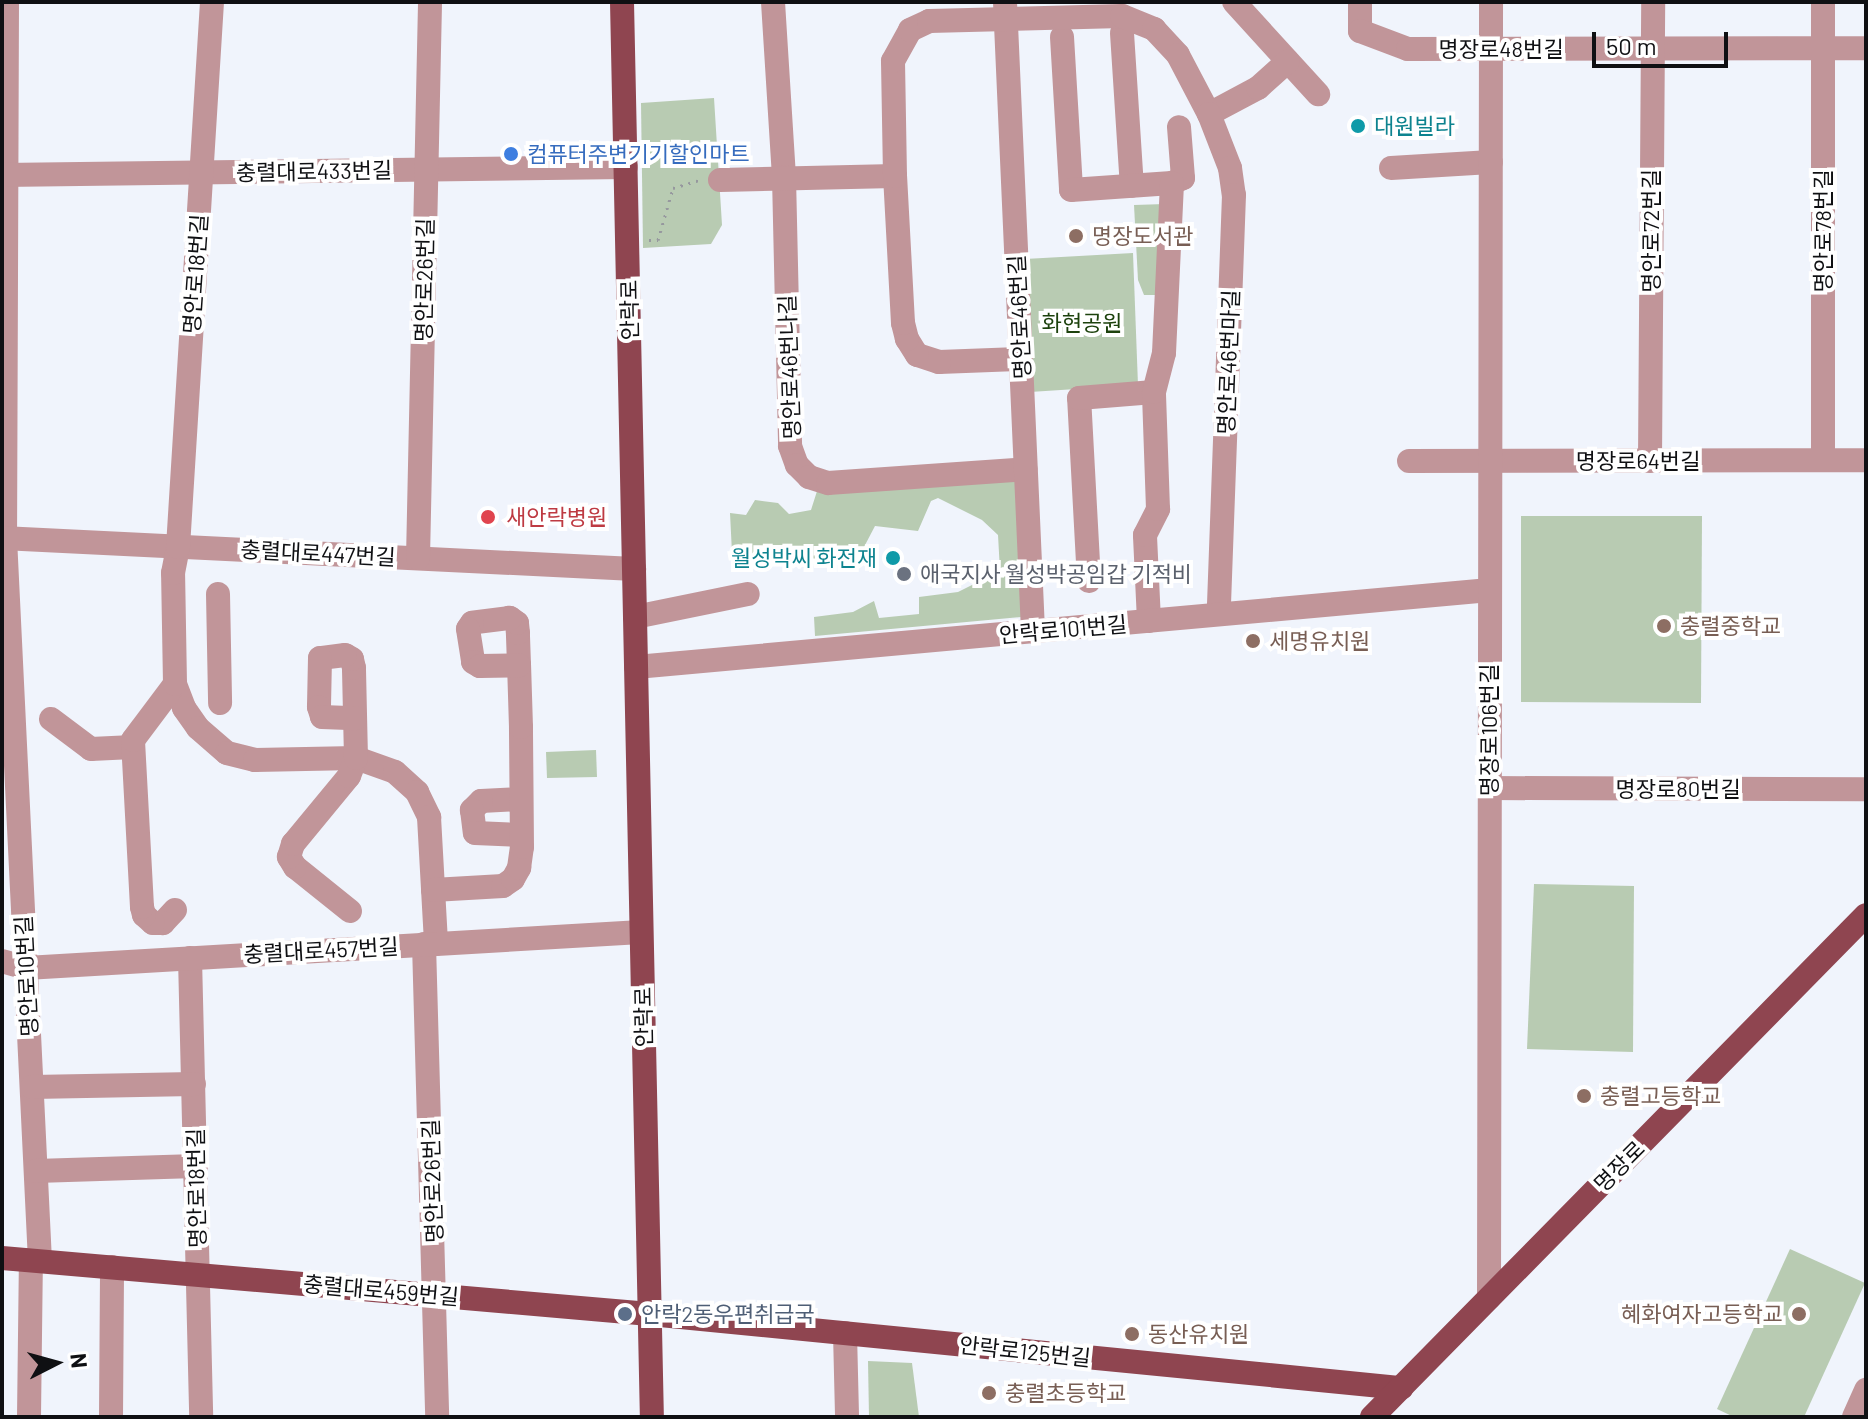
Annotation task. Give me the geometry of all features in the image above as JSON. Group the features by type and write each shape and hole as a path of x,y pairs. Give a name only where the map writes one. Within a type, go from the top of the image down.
{"main road":[{"name":"안락로","path":"622,2 652,1417"},
{"name":"명장로","path":"1372,1417 1866,915"},
{"name":"충렬대로459번길","path":"2,1258 650,1314"},
{"name":"안락로125번길","path":"650,1314 1401,1388"}],"street":[{"name":"명안로10번길","path":"7,2 3,175 4,538 36,1171 35,1260"},
{"name":"명안로18번길","path":"175,684 173,573 178,547 212,2"},
{"name":"명안로26번길","path":"418,558 430,2"},
{"name":"명안로46번나길","path":"773,2 784,177 790,446 797,465 809,477 828,483 1026,469"},
{"path":"1234,2 1318,94"},
{"name":"명장로48번길","path":"1360,2 1360,31 1408,49 1866,48"},
{"name":"명장로106번길","path":"1489,1298 1491,2"},
{"name":"명안로72번길","path":"1650,461 1653,2"},
{"name":"명안로78번길","path":"1823,2 1823,460"},
{"name":"명안로46번마길","path":"1021,359 939,362 917,355 903,323 893,61 901,41 910,30 929,21 1005,11 1122,16 1154,29 1178,55 1209,114 1230,168 1234,195 1219,614"},
{"name":"명안로46번길","path":"1005,11 1033,631"},
{"path":"1122,33 1132,186"},
{"path":"1062,37 1071,190 1172,183 1183,178 1179,127"},
{"path":"1209,114 1258,88 1288,61"},
{"path":"1391,168 1491,162"},
{"name":"충렬대로433번길","path":"3,175 626,167"},
{"path":"720,180 895,176"},
{"path":"1149,621 1145,535 1158,509 1154,392 1164,353 1172,183"},
{"path":"1089,581 1079,398 1154,392"},
{"name":"명장로64번길","path":"1409,461 1866,460"},
{"name":"충렬대로447번길","path":"4,538 634,569"},
{"name":"안락로101번길","path":"636,667 1490,590"},
{"path":"218,594 220,703"},
{"path":"635,617 748,594"},
{"path":"175,652 219,651"},
{"path":"433,890 503,886 513,879 519,868 519,665"},
{"path":"175,684 133,740 142,907 144,915 153,923 163,923 175,910"},
{"path":"175,684 184,708 198,728 227,753 255,760 356,758"},
{"path":"350,911 295,867 289,857 293,844 349,776 356,758 355,718"},
{"path":"51,719 91,749 133,747"},
{"name":"명안로26번길","path":"356,758 395,772 417,792 429,817 433,890 430,944 437,1417"},
{"name":"명장로80번길","path":"1489,788 1866,789"},
{"path":"521,799 481,801 472,810 475,833 521,835"},
{"name":"충렬대로457번길","path":"2,961 26,968 641,932"},
{"name":"명안로18번길","path":"190,958 201,1417"},
{"path":"32,1087 194,1084"},
{"path":"36,1171 196,1166"},
{"path":"29,1417 35,1260"},
{"path":"111,1417 112,1267"},
{"path":"845,1333 847,1417"},
{"path":"1854,1417 1866,1390"}],"path":[{"path":"642,240 658,240 673,188 690,181 720,180"}],"green space":[{"path":"714,98 722,225 711,244 643,248 641,103"},
{"path":"1165,204 1160,295 1144,295 1138,280 1134,205"},
{"name":"화현공원","path":"1133,253 1138,385 1030,392 1025,259"},
{"path":"1022,472 1021,617 815,636 814,617 853,612 874,601 879,618 919,614 919,597 958,592 1000,571 998,535 982,520 938,498 931,501 918,531 875,526 856,555 801,563 750,562 732,553 730,513 746,515 755,500 778,503 789,514 811,510 818,488"},
{"path":"1521,516 1702,516 1701,703 1521,702"},
{"path":"596,750 597,777 547,778 546,752"},
{"path":"1534,884 1634,886 1633,1052 1527,1049"},
{"path":"1790,1249 1865,1283 1804,1417 1734,1417 1717,1409"},
{"path":"868,1361 912,1363 919,1417 869,1417"}],"place":[{"name":"대원빌라","path":"1358,126"},
{"name":"컴퓨터주변기기할인마트","path":"511,154"},
{"name":"명장도서관","path":"1076,236"},
{"name":"새안락병원","path":"488,517"},
{"name":"월성박씨 화전재","path":"893,558"},
{"name":"애국지사 월성박공임갑 기적비","path":"904,574"},
{"name":"충렬중학교","path":"1664,626"},
{"name":"세명유치원","path":"1253,641"},
{"name":"충렬고등학교","path":"1584,1096"},
{"name":"안락2동우편취급국","path":"625,1314"},
{"name":"혜화여자고등학교","path":"1799,1314"},
{"name":"동산유치원","path":"1132,1334"},
{"name":"충렬초등학교","path":"989,1393"}]}
